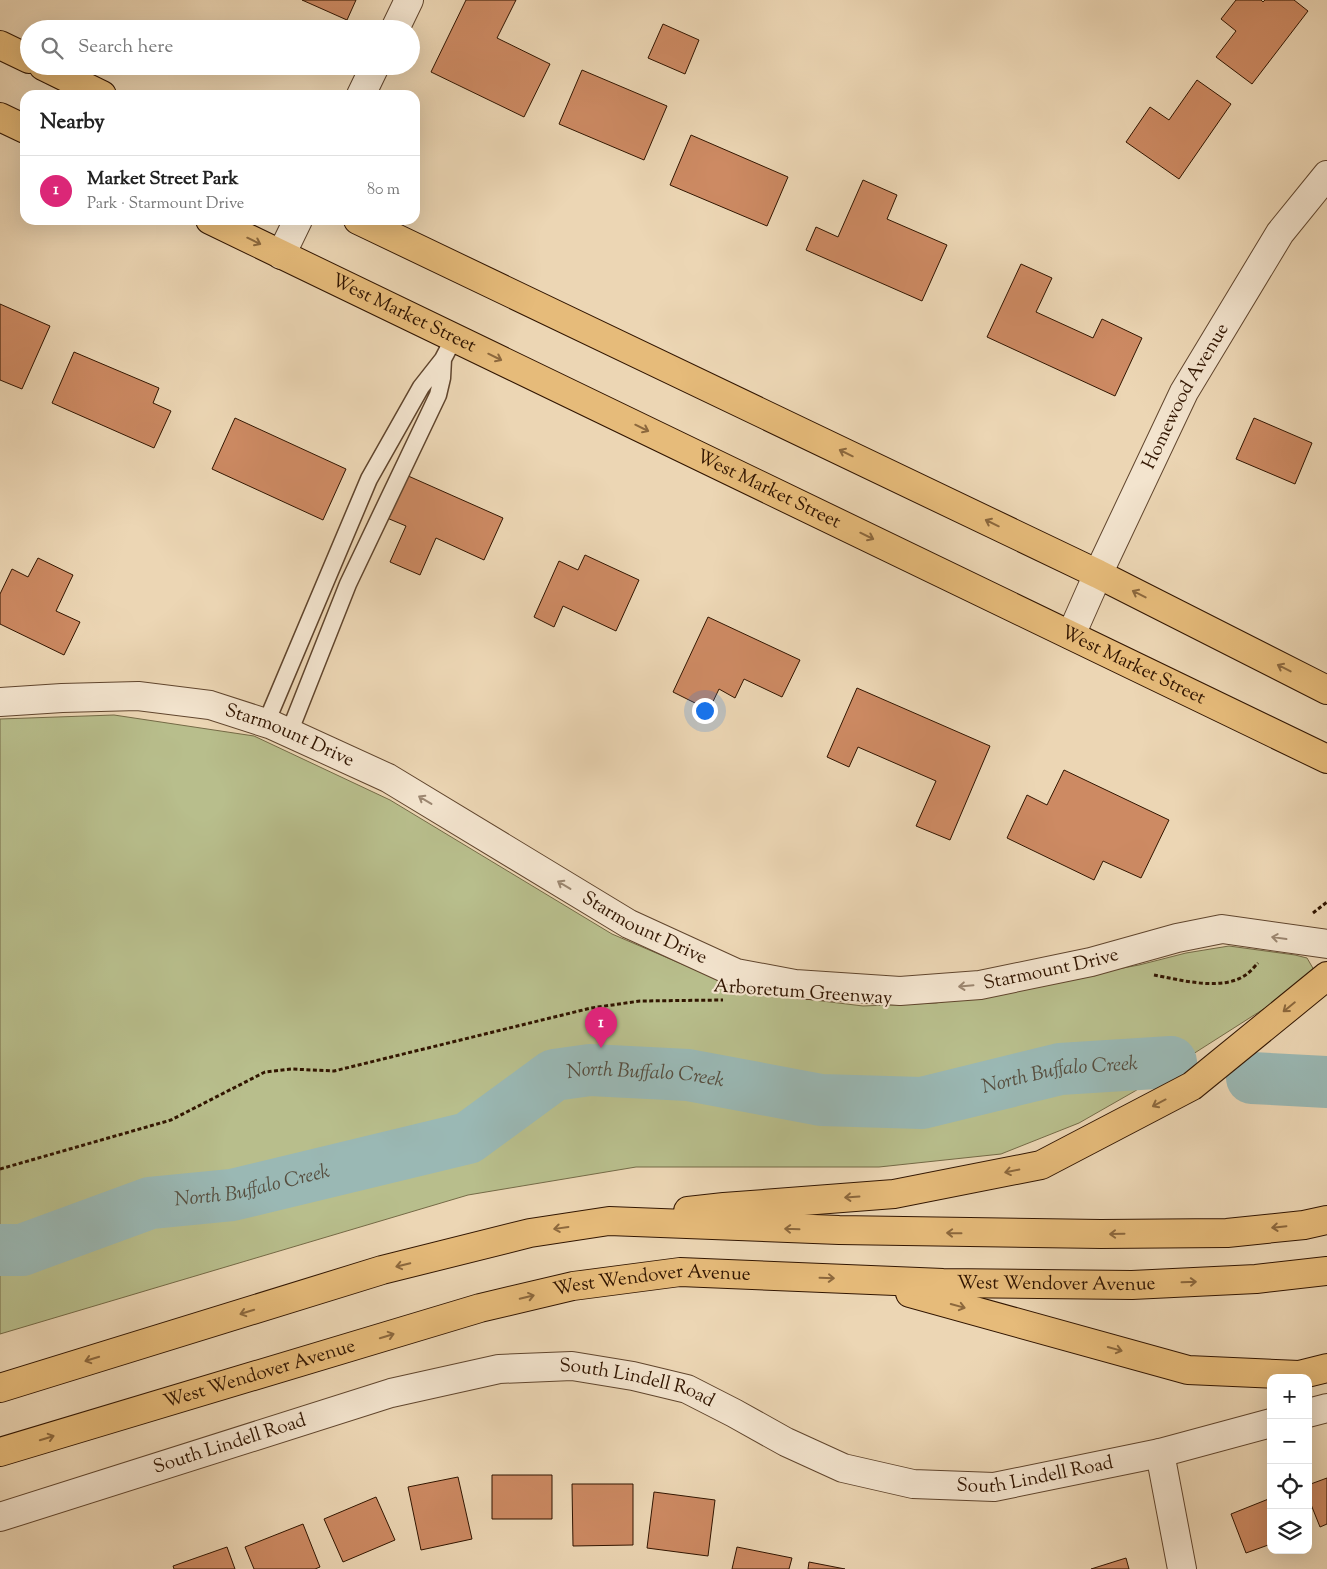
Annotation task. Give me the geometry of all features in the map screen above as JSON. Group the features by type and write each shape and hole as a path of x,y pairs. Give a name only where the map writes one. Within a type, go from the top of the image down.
{"main road":[{"path":"0,45 20,55"},
{"path":"61,75 92,90"},
{"path":"0,117 20,127"},
{"name":"West Market Street","path":"220,225 281,254 449,348 1071,634 1327,759"},
{"path":"368,225 1098,574 1327,690"},
{"path":"0,1388 382,1270 530,1233 724,1207 894,1194 1041,1165 1192,1086 1327,976"},
{"path":"609,1221 839,1230 1101,1234 1227,1233 1304,1225 1327,1220"},
{"name":"West Wendover Avenue","path":"0,1452 480,1308 573,1286 680,1272 944,1283 1132,1285 1256,1280 1327,1271"},
{"path":"860,1279 1188,1370 1299,1375 1327,1368"}],"street":[{"path":"399,20 409,0"},
{"path":"364,90 371,75"},
{"name":"Homewood Avenue","path":"1071,634 1184,392 1280,233 1327,175"},
{"path":"281,254 296,225"},
{"name":"Starmount Drive","path":"0,702 138,696 210,705 278,728 388,778 629,924 736,973 795,984 900,991 989,983 1091,962 1177,938 1222,929 1327,944"},
{"name":"South Lindell Road","path":"0,1518 48,1501 391,1393 499,1369 572,1366 633,1376 687,1389 786,1442 843,1468 912,1484 994,1487 1160,1453 1267,1425"},
{"path":"1312,1413 1327,1408"},
{"path":"1160,1453 1182,1569"}],"lane":[{"path":"278,728 438,395 449,348"},
{"path":"278,728 369,479 421,387 449,348"}],"path":[{"path":"1147,975 1217,984 1231,981 1246,974 1282,939 1327,902"},
{"name":"Arboretum Greenway","path":"0,1169 172,1120 265,1072 291,1069 334,1071 591,1008 640,1001 723,1000"}],"green space":[{"path":"114,715 254,736 390,800 612,934 719,980 781,996 863,1006 936,1003 1229,946 1307,958 1314,970 1306,982 1135,1091 1079,1123 1001,1154 879,1167 636,1167 468,1195 0,1334 0,719"}],"building":[{"path":"302,0 356,0 347,20"},
{"path":"466,0 516,0 497,38 550,64 524,117 431,72"},
{"path":"1236,0 1261,0 1263,2 1265,0 1294,0 1308,11 1252,84 1216,57 1236,31 1221,19"},
{"path":"663,24 699,40 685,74 648,58"},
{"path":"582,70 667,106 644,160 559,124"},
{"path":"1197,80 1231,104 1179,179 1126,142 1150,107 1169,120"},
{"path":"691,135 788,177 767,226 670,185"},
{"path":"863,180 897,195 887,219 947,245 922,301 806,250 816,227 838,237"},
{"path":"1021,264 1052,278 1036,312 1093,338 1102,319 1142,338 1115,396 987,337"},
{"path":"0,304 50,326 22,389 0,380"},
{"path":"74,352 159,388 153,403 171,411 154,448 52,403"},
{"path":"235,418 346,469 323,520 212,469"},
{"path":"1254,418 1312,443 1295,484 1236,459"},
{"path":"406,475 503,518 484,560 436,538 420,575 390,562 406,526 387,518"},
{"path":"585,555 639,580 616,631 563,606 554,627 534,617 559,561 578,570"},
{"path":"38,558 73,575 56,611 80,622 64,655 0,624 0,594 12,569 28,577"},
{"path":"708,617 800,660 782,697 744,679 735,698 719,689 709,710 673,692"},
{"path":"857,688 990,746 950,840 916,826 936,781 858,747 849,767 827,757"},
{"path":"1064,770 1169,820 1141,878 1103,861 1094,880 1007,838 1027,795 1047,805"},
{"path":"492,1475 552,1475 552,1519 492,1519"},
{"path":"458,1477 472,1539 421,1550 408,1487"},
{"path":"1327,1478 1327,1524 1320,1527 1312,1507 1312,1484"},
{"path":"572,1484 633,1484 633,1545 573,1546"},
{"path":"654,1492 715,1500 708,1556 647,1548"},
{"path":"376,1497 395,1540 343,1562 324,1519"},
{"path":"1267,1500 1267,1545 1246,1553 1231,1514"},
{"path":"303,1524 320,1567 315,1569 254,1569 245,1547"},
{"path":"227,1547 235,1569 174,1569 173,1566"},
{"path":"737,1547 792,1558 789,1569 732,1569"},
{"path":"1126,1558 1129,1569 1091,1569"},
{"path":"809,1562 845,1569 808,1569"}],"waterway":[{"name":"North Buffalo Creek","path":"0,1250 22,1250 150,1203 232,1195 468,1138 554,1075 590,1070 688,1075 821,1100 922,1103 1060,1069 1171,1062"},
{"name":"North Buffalo Creek","path":"1252,1078 1327,1082"}],"place":[{"name":"Market Street Park","path":"601,1048"}]}
